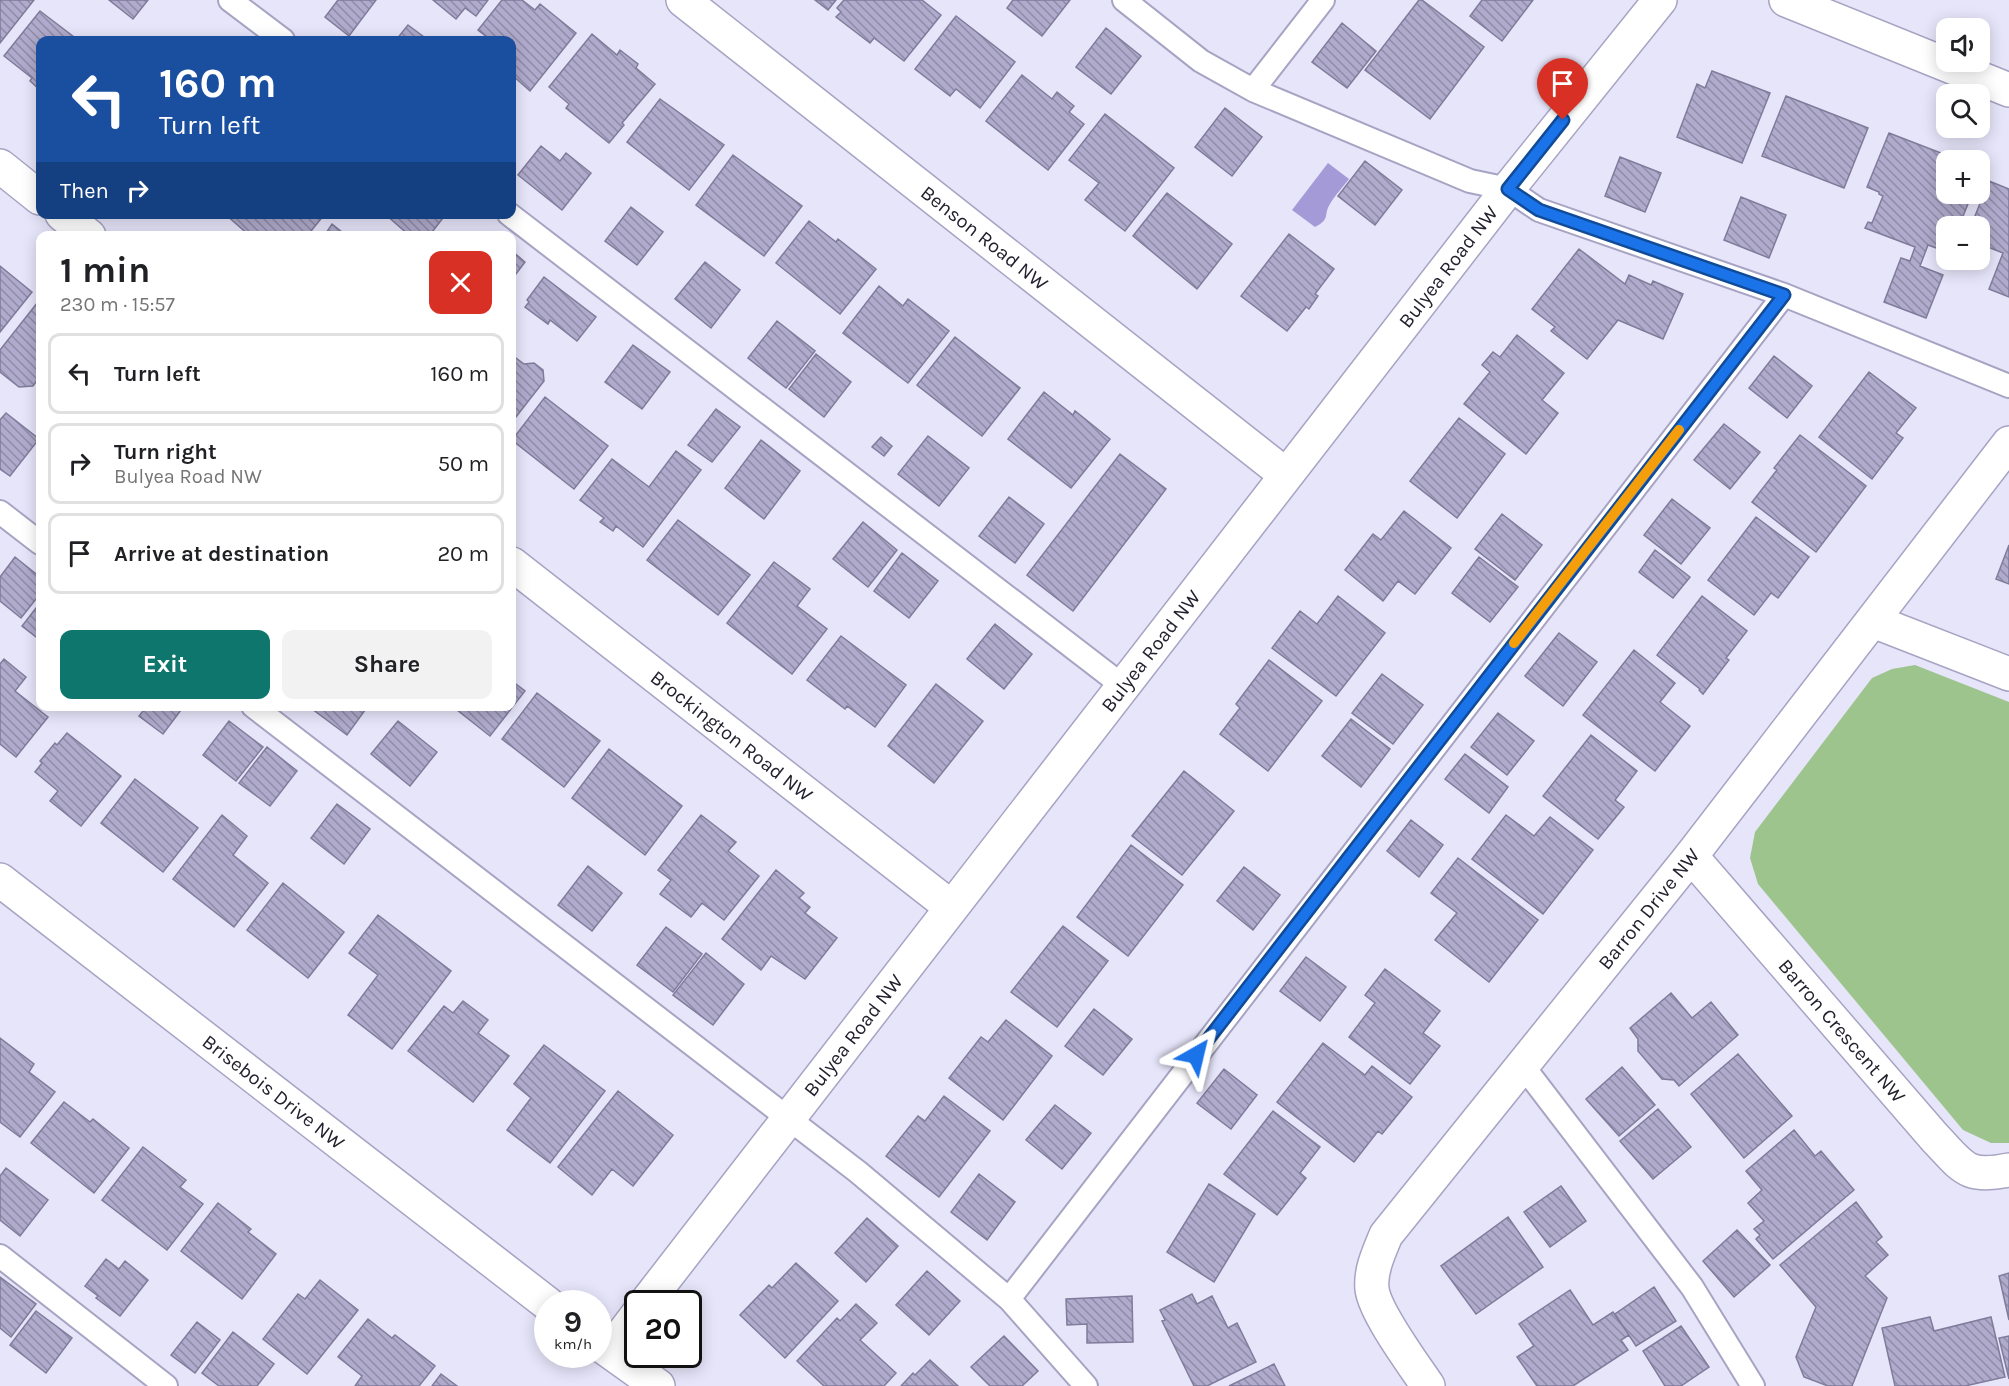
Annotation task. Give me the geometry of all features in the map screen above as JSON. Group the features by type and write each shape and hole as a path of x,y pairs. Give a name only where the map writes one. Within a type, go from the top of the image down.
{"street":[{"name":"Benson Road NW","path":"682,0 1286,475"},
{"name":"Bulyea Road NW","path":"656,1290 1508,189 1660,0"},
{"path":"1786,0 2009,90"},
{"path":"0,166 36,195"},
{"path":"68,219 83,231"},
{"name":"Barron Drive NW","path":"1428,1386 1382,1313 1372,1289 1376,1260 1386,1236 1690,855 2009,443"},
{"name":"Brockington Road NW","path":"516,567 951,907"},
{"path":"1873,621 2009,674"},
{"name":"Barron Crescent NW","path":"1690,855 1956,1160 1971,1173 1989,1174 2009,1170"},
{"name":"Brisebois Drive NW","path":"0,880 534,1293"},
{"path":"612,1339 624,1328"},
{"path":"612,1353 658,1386"}],"lane":[{"path":"230,0 278,36"},
{"path":"1124,0 1201,61 1253,90 1470,181 1508,189 1539,210 1784,295 2009,386"},
{"path":"1253,90 1323,0"},
{"path":"516,219 1123,686"},
{"path":"1009,1299 1784,295"},
{"path":"0,512 36,540"},
{"path":"259,711 858,1172 1009,1299 1086,1386"},
{"path":"1523,1066 1692,1287 1753,1386"},
{"path":"0,1256 166,1386"}],"green space":[{"path":"1915,665 2009,702 2009,1143 1991,1143 1963,1130 1758,884 1750,858 1755,832 1872,678 1892,669"}],"shaded area":[{"path":"1328,163 1349,179 1330,204 1325,219 1315,227 1292,210"}],"building":[{"path":"0,0 34,0 0,43"},
{"path":"109,0 148,0 133,19"},
{"path":"338,0 376,0 349,36 325,17"},
{"path":"433,0 488,0 476,16 465,8 456,19"},
{"path":"502,0 522,0 535,10 540,4 576,33 530,91 516,79 516,36 486,36 478,30"},
{"path":"815,0 836,0 828,10"},
{"path":"844,0 922,0 941,15 904,61 874,38 870,43 836,17 841,12 837,8"},
{"path":"1013,0 1070,0 1042,36 1007,8"},
{"path":"1419,0 1484,47 1430,119 1365,70"},
{"path":"1482,0 1533,0 1502,41 1470,16"},
{"path":"40,11 73,36 36,36 36,86 30,81 32,78 4,56"},
{"path":"956,16 1015,62 980,108 956,89 950,96 915,69"},
{"path":"1342,23 1376,51 1347,88 1312,62"},
{"path":"408,25 423,36 399,36"},
{"path":"1106,28 1141,56 1111,94 1076,67"},
{"path":"592,34 617,55 620,50 638,64 636,68 655,84 622,123 624,125 609,143 566,108 569,104 549,87"},
{"path":"1712,71 1770,93 1742,163 1677,137 1697,84 1705,88"},
{"path":"1022,75 1052,99 1057,92 1074,106 1069,112 1084,124 1048,170 986,121"},
{"path":"1786,96 1868,128 1844,188 1762,156"},
{"path":"660,99 724,145 689,190 627,142"},
{"path":"1225,108 1262,137 1232,176 1195,147"},
{"path":"1105,114 1174,168 1125,231 1085,200 1099,183 1069,160"},
{"path":"1889,133 1936,151 1936,204 1968,204 1963,216 1936,216 1936,248 1928,245 1920,266 1943,275 1926,318 1884,302 1901,258 1910,261 1915,247 1865,228 1868,222 1872,223 1883,196 1867,187"},
{"path":"541,146 560,161 566,153 591,173 562,210 518,175"},
{"path":"733,155 802,206 764,256 696,205"},
{"path":"1620,157 1661,173 1645,212 1605,196"},
{"path":"1365,161 1402,190 1375,225 1338,196"},
{"path":"1990,181 2009,189 2009,297 1989,289 2003,253 1990,248 1990,216 1975,216 1980,204 1990,204"},
{"path":"1167,193 1232,244 1197,289 1133,236"},
{"path":"1741,197 1786,215 1769,258 1724,240"},
{"path":"631,207 663,232 637,265 605,241"},
{"path":"231,219 321,219 311,231 244,231"},
{"path":"391,219 442,219 433,231 404,231"},
{"path":"809,221 836,242 838,239 876,269 840,314 776,263"},
{"path":"332,224 341,231 327,231"},
{"path":"1289,234 1334,269 1315,294 1318,296 1309,309 1306,307 1287,331 1241,296"},
{"path":"1579,249 1625,284 1629,275 1651,285 1653,281 1683,294 1663,339 1618,320 1587,359 1551,331 1555,327 1532,309"},
{"path":"516,254 525,262 516,274"},
{"path":"705,262 740,290 711,328 675,299"},
{"path":"0,266 32,292 0,332"},
{"path":"544,277 596,317 577,341 550,320 548,324 525,307 529,302 527,300"},
{"path":"879,286 903,306 908,299 949,331 908,383 843,333"},
{"path":"36,305 36,382 33,386 19,387 0,372 0,350"},
{"path":"777,321 815,351 786,388 748,358"},
{"path":"1517,335 1564,373 1542,400 1558,413 1526,454 1464,404 1490,372 1482,365 1493,352 1500,357"},
{"path":"955,337 1020,388 982,436 917,385"},
{"path":"633,345 670,372 642,409 605,382"},
{"path":"816,354 851,382 824,417 789,389"},
{"path":"1774,356 1812,386 1787,418 1749,388"},
{"path":"516,358 524,364 534,363 543,370 544,381 516,417"},
{"path":"1869,372 1916,408 1896,433 1903,438 1872,479 1819,437"},
{"path":"1044,392 1073,415 1075,411 1110,439 1071,488 1008,439"},
{"path":"545,397 608,446 574,489 516,443 516,435"},
{"path":"716,409 740,427 712,462 688,445"},
{"path":"6,413 36,437 36,443 10,476 0,469 0,420"},
{"path":"1459,418 1505,454 1457,518 1410,481"},
{"path":"1724,424 1760,452 1730,489 1694,460"},
{"path":"1800,435 1866,486 1816,552 1752,502 1777,470 1774,468"},
{"path":"928,436 969,468 939,506 898,474"},
{"path":"881,437 892,446 884,456 872,447"},
{"path":"761,440 800,471 764,519 725,488"},
{"path":"676,451 701,470 643,547 616,526 613,531 600,522 604,518 580,500 612,459 649,487"},
{"path":"1120,454 1166,489 1073,611 1027,575"},
{"path":"1009,497 1044,524 1015,563 979,536"},
{"path":"1672,499 1710,528 1681,564 1644,535"},
{"path":"1404,511 1451,548 1415,594 1398,581 1383,601 1345,570 1373,534 1381,540"},
{"path":"1502,514 1542,545 1515,580 1475,549"},
{"path":"1756,517 1809,557 1778,598 1771,593 1754,615 1708,580"},
{"path":"678,520 750,575 718,615 647,560"},
{"path":"863,522 897,550 868,587 833,559"},
{"path":"2009,545 2009,584 1996,579"},
{"path":"1655,550 1690,577 1673,598 1639,572"},
{"path":"902,553 938,581 909,618 874,591"},
{"path":"15,557 36,574 36,599 21,618 0,601 0,577"},
{"path":"1479,557 1518,587 1490,622 1452,593"},
{"path":"774,562 810,589 797,606 827,629 792,674 727,623"},
{"path":"1338,596 1385,633 1336,696 1272,648 1300,611 1317,624"},
{"path":"1702,596 1747,631 1726,658 1729,660 1703,694 1700,689 1657,655"},
{"path":"36,608 36,637 22,626"},
{"path":"995,624 1032,654 1004,689 967,659"},
{"path":"1559,633 1597,662 1563,706 1525,676"},
{"path":"841,636 906,685 875,727 847,706 845,709 807,680"},
{"path":"1634,650 1675,683 1660,702 1690,726 1655,771 1583,715"},
{"path":"4,659 26,677 15,691 36,708 36,711 40,711 48,717 16,757 0,744 0,664"},
{"path":"1269,660 1322,701 1268,771 1220,734 1240,708 1236,704"},
{"path":"1382,674 1423,705 1393,744 1352,713"},
{"path":"516,684 525,691 516,703"},
{"path":"936,684 983,721 934,783 888,746"},
{"path":"537,693 600,741 564,787 502,739"},
{"path":"143,711 180,711 163,734 139,716"},
{"path":"315,711 364,711 347,735"},
{"path":"458,711 509,711 490,736"},
{"path":"1498,713 1534,741 1507,775 1471,747"},
{"path":"1351,719 1390,749 1361,787 1322,756"},
{"path":"229,721 263,747 236,781 203,755"},
{"path":"398,721 437,752 410,786 371,754"},
{"path":"67,733 121,776 81,826 50,801 58,791 35,772 42,763 40,761"},
{"path":"1591,735 1637,771 1615,800 1624,807 1598,839 1543,796"},
{"path":"267,747 297,771 270,806 239,783"},
{"path":"609,749 682,806 645,855 572,798"},
{"path":"1465,754 1508,787 1489,813 1445,779"},
{"path":"1184,771 1234,811 1182,875 1132,836"},
{"path":"135,779 198,828 163,872 101,823"},
{"path":"337,804 370,829 344,864 311,838"},
{"path":"222,815 247,836 233,855 268,883 234,927 173,879"},
{"path":"701,815 736,842 728,851 759,876 724,920 702,903 691,917 660,894 671,880 658,870"},
{"path":"1506,815 1534,836 1550,817 1593,850 1543,914 1472,859"},
{"path":"1411,820 1443,845 1419,877 1387,851"},
{"path":"1131,845 1183,885 1128,956 1077,917"},
{"path":"1458,858 1538,920 1489,982 1435,940 1457,913 1431,893"},
{"path":"588,866 622,893 592,931 558,905"},
{"path":"1244,867 1280,895 1253,930 1217,901"},
{"path":"776,870 804,893 799,898 810,907 805,913 837,938 805,979 771,956 761,970 722,939"},
{"path":"283,883 344,932 308,978 247,930"},
{"path":"378,915 451,971 392,1049 348,1015 378,975 349,953"},
{"path":"1063,926 1108,961 1057,1027 1011,992"},
{"path":"666,927 702,954 673,992 637,965"},
{"path":"706,953 744,984 713,1025 673,995"},
{"path":"1306,957 1346,987 1320,1021 1280,991"},
{"path":"1385,969 1440,1011 1423,1033 1440,1046 1410,1084 1349,1037 1375,1003 1365,995"},
{"path":"1671,993 1692,1018 1711,1002 1738,1035 1679,1086 1674,1080 1662,1079 1638,1051 1638,1039 1630,1028"},
{"path":"463,1001 488,1020 478,1033 509,1056 473,1102 408,1051 444,1006 453,1013"},
{"path":"1094,1009 1132,1039 1103,1075 1065,1046"},
{"path":"1006,1020 1052,1056 1003,1120 949,1078 981,1037 988,1042"},
{"path":"0,1038 34,1064 29,1072 55,1092 20,1137 0,1122"},
{"path":"1323,1043 1365,1075 1372,1066 1412,1097 1382,1134 1378,1131 1354,1162 1277,1102"},
{"path":"544,1045 605,1091 550,1163 507,1130 531,1098 514,1084"},
{"path":"1738,1054 1792,1116 1744,1158 1691,1094"},
{"path":"1622,1067 1655,1105 1619,1136 1586,1099"},
{"path":"1224,1069 1257,1095 1231,1129 1197,1103"},
{"path":"618,1091 673,1135 633,1186 612,1169 592,1195 558,1167"},
{"path":"944,1096 990,1131 939,1197 886,1156 918,1116 925,1121"},
{"path":"64,1102 90,1122 93,1119 129,1148 94,1193 31,1143"},
{"path":"1055,1105 1091,1133 1062,1169 1026,1140"},
{"path":"1658,1109 1691,1147 1653,1179 1620,1141"},
{"path":"1273,1111 1320,1147 1300,1173 1306,1178 1277,1215 1224,1174"},
{"path":"1794,1130 1815,1156 1821,1151 1854,1190 1773,1259 1756,1239 1760,1235 1754,1229 1764,1221 1748,1203 1762,1190 1746,1171"},
{"path":"143,1147 186,1180 180,1187 203,1204 167,1250 102,1200"},
{"path":"6,1168 48,1200 20,1236 0,1220 0,1176"},
{"path":"979,1174 1015,1202 987,1240 951,1212"},
{"path":"1209,1184 1255,1214 1214,1282 1167,1252"},
{"path":"1561,1186 1586,1221 1550,1247 1524,1212"},
{"path":"1856,1202 1882,1237 1876,1242 1888,1255 1865,1276 1887,1298 1852,1386 1828,1386 1804,1377 1796,1357 1816,1307 1780,1265"},
{"path":"218,1203 251,1229 248,1232 276,1254 242,1299 181,1251"},
{"path":"1508,1217 1543,1267 1476,1314 1441,1266"},
{"path":"867,1218 898,1246 866,1282 835,1253"},
{"path":"1737,1230 1770,1265 1734,1297 1703,1261"},
{"path":"106,1259 119,1269 125,1261 148,1280 120,1316 96,1298 98,1296 85,1286"},
{"path":"796,1263 838,1301 785,1358 740,1315 769,1285 772,1288"},
{"path":"927,1271 960,1301 929,1335 896,1305"},
{"path":"2009,1273 2009,1320 1999,1276"},
{"path":"0,1277 36,1304 11,1337 0,1328"},
{"path":"320,1280 358,1310 307,1374 263,1339 298,1294 305,1299"},
{"path":"1654,1287 1676,1321 1636,1346 1615,1314"},
{"path":"1570,1290 1593,1325 1613,1312 1629,1335 1621,1340 1628,1350 1573,1386 1537,1386 1517,1357 1534,1346 1519,1324"},
{"path":"1192,1294 1197,1304 1212,1296 1228,1328 1237,1323 1256,1362 1207,1386 1194,1386 1162,1321 1165,1320 1160,1310"},
{"path":"1132,1296 1133,1342 1087,1343 1087,1324 1067,1325 1066,1299"},
{"path":"856,1304 877,1323 860,1340 896,1373 884,1386 824,1386 797,1361 837,1318 840,1321"},
{"path":"36,1311 72,1338 46,1373 10,1345"},
{"path":"1930,1317 1934,1331 1991,1317 2005,1377 1965,1386 1895,1386 1882,1328"},
{"path":"368,1319 392,1338 395,1335 435,1366 419,1386 355,1386 362,1376 338,1357"},
{"path":"197,1322 220,1340 195,1373 171,1355"},
{"path":"1681,1326 1709,1367 1681,1386 1665,1386 1643,1351"},
{"path":"233,1332 274,1364 257,1386 219,1386 202,1373"},
{"path":"1004,1336 1038,1371 1022,1386 990,1386 971,1367"},
{"path":"2009,1336 2009,1379 1999,1338"},
{"path":"930,1360 958,1386 901,1386 913,1373 915,1375"},
{"path":"1274,1364 1285,1386 1229,1386"},
{"path":"441,1374 457,1386 432,1386"}],"slow traffic":[{"path":"1514,643 1679,430"}],"route":[{"path":"1196,1055 1784,295 1539,210 1508,189 1563,120"}]}
